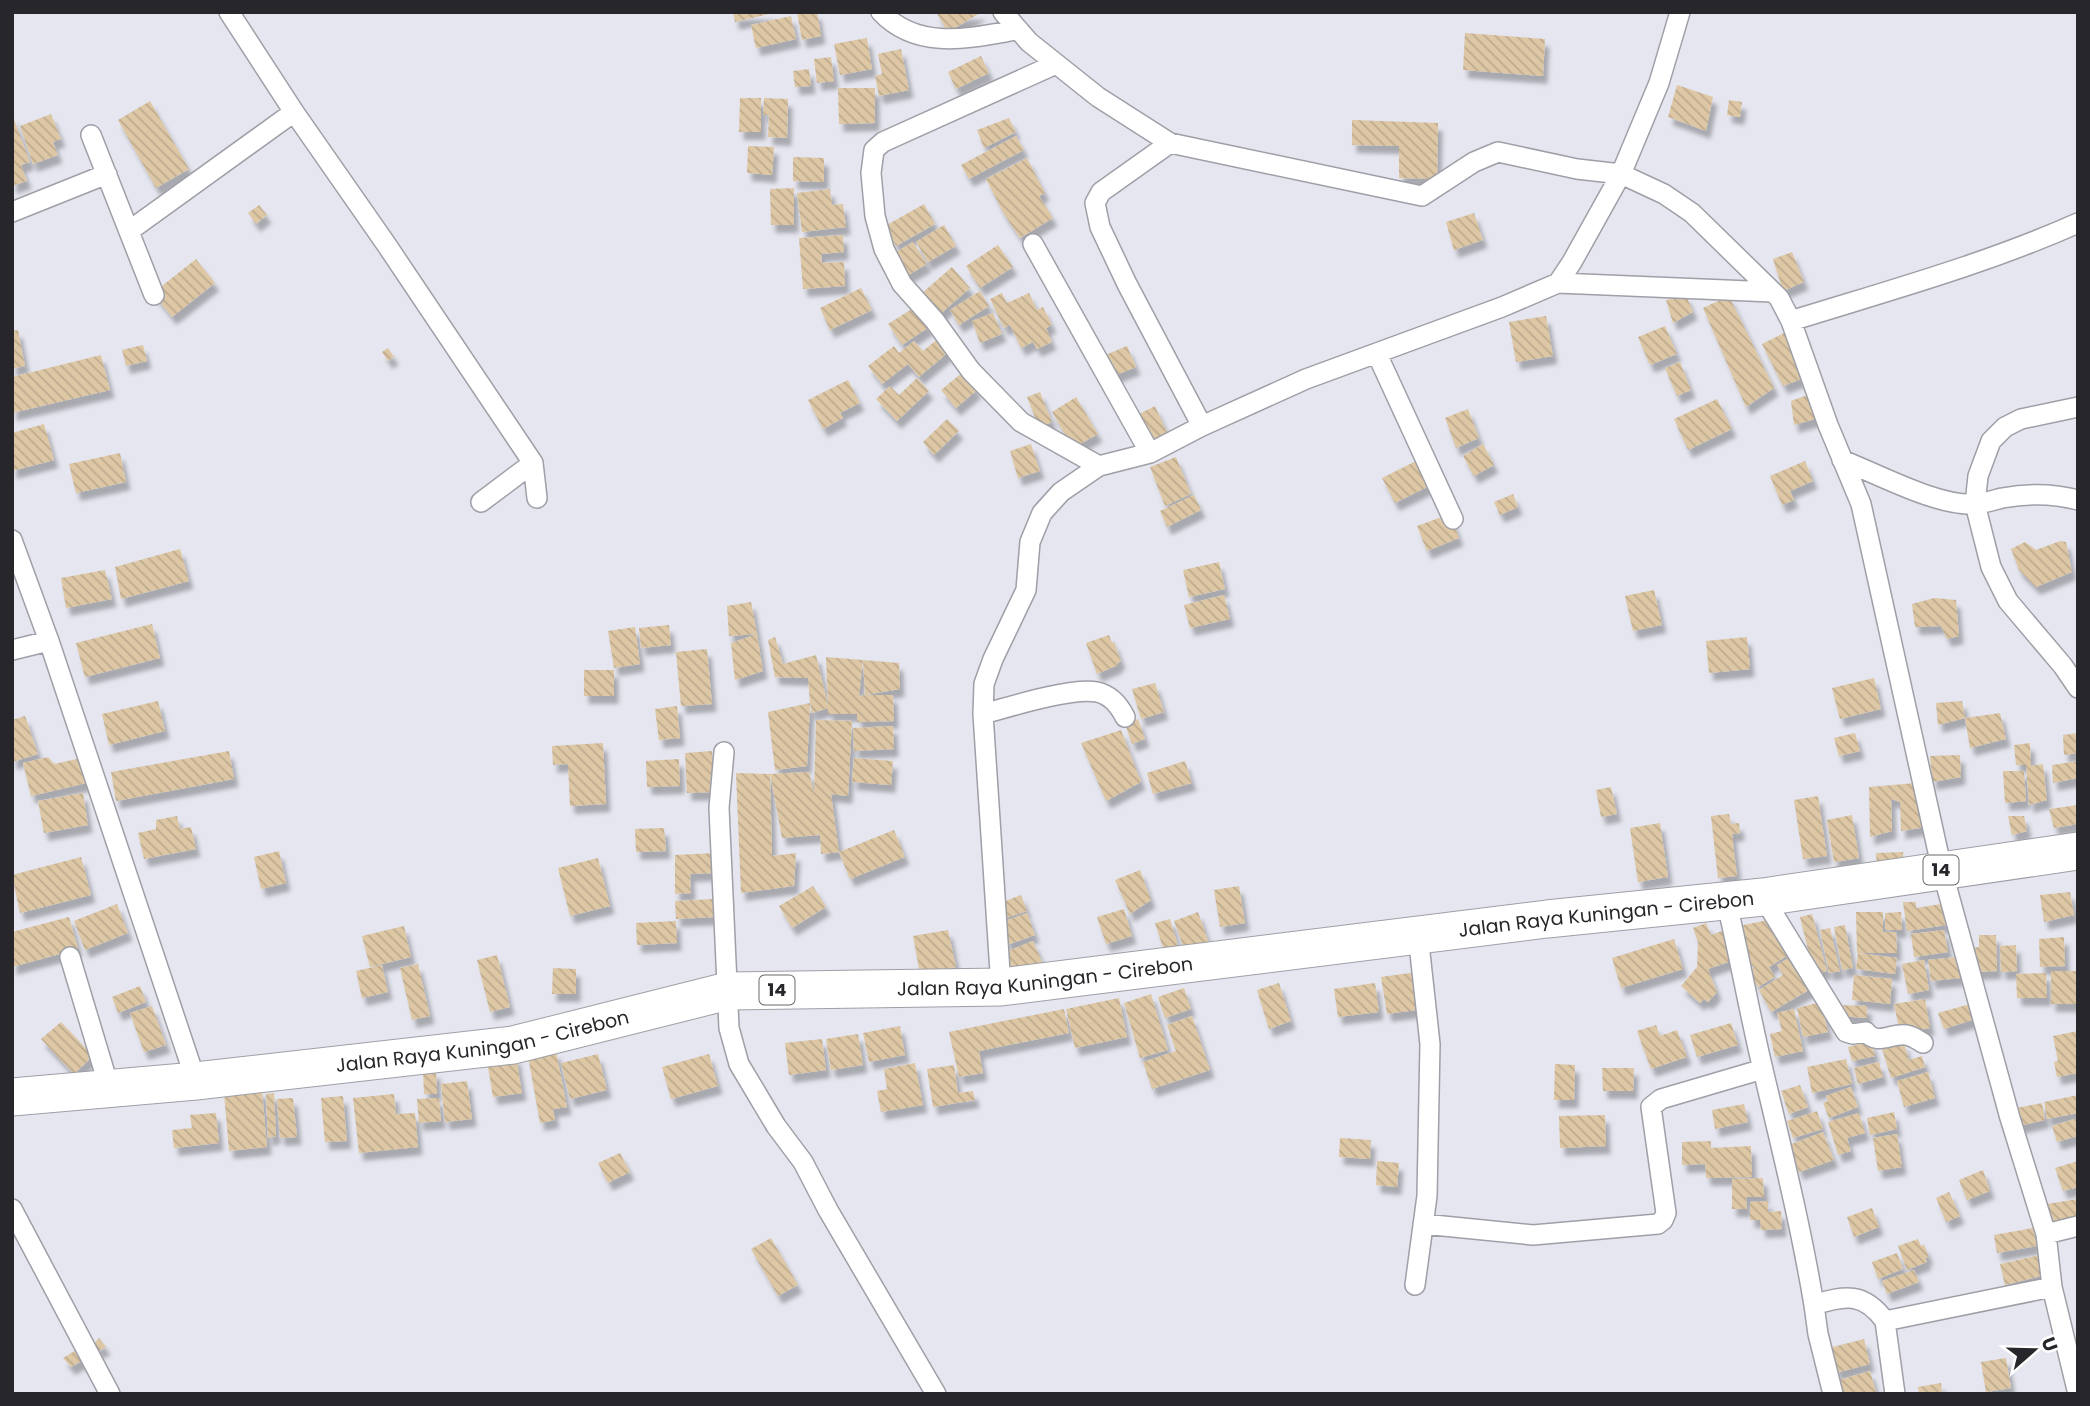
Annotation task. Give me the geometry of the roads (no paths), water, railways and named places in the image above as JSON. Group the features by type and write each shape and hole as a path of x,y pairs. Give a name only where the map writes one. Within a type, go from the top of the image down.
{"highway":[{"name":"Jalan Raya Kuningan - Cirebon","path":"12,1097 196,1081 513,1045 728,991 1001,986 1780,894 2078,851"}],"street":[{"path":"229,12 533,463 537,498"},
{"path":"881,12 891,23 920,36 945,40 1016,30"},
{"path":"1003,12 1016,30 1098,97 1170,143 1422,196 1474,162 1498,152 1577,169 1621,174 1664,194 1692,213 1779,298 1791,321 1861,504 1942,870 2010,1118 2046,1234 2052,1287 2078,1394"},
{"path":"1558,283 1621,174 1658,83 1680,12"},
{"path":"1056,64 883,142 874,150 871,173 875,216 884,249 902,284 935,321 971,371 1021,422 1099,466"},
{"path":"129,231 294,112"},
{"path":"91,135 154,295"},
{"path":"1170,143 1101,192 1095,203 1100,227 1127,284 1202,426"},
{"path":"12,212 107,174"},
{"path":"1791,321 2049,236 2078,223"},
{"path":"1033,244 1150,453"},
{"path":"1001,986 983,714 984,684 1026,590 1030,542 1042,513 1061,492 1099,466 1150,453 1202,426 1306,379 1503,307 1558,283 1773,292"},
{"path":"1377,354 1452,519"},
{"path":"2078,407 2021,419 2005,427 1991,441 1978,476 1975,504 1991,567 2008,601 2063,666 2078,688"},
{"path":"1842,460 1944,501 1975,504 2026,495 2058,494 2078,500"},
{"path":"481,502 533,463"},
{"path":"12,540 49,641 196,1081"},
{"path":"12,650 49,641"},
{"path":"983,714 1035,700 1096,692 1112,699 1125,717"},
{"path":"724,752 719,808 729,1028 738,1064 776,1126 803,1162 828,1210 936,1394"},
{"path":"1780,894 1846,1032 1866,1032 1870,1038 1876,1040 1906,1035 1923,1043"},
{"path":"1726,900 1738,943 1792,1194 1818,1334 1833,1394"},
{"path":"1415,1285 1427,1196 1430,1044 1418,935"},
{"path":"70,957 109,1087"},
{"path":"1423,1224 1533,1235 1658,1224 1666,1213 1651,1107 1661,1099 1763,1069"},
{"path":"12,1209 110,1394"},
{"path":"2046,1234 2078,1226"},
{"path":"1885,1321 2052,1287"},
{"path":"1814,1305 1839,1297 1869,1303 1885,1321 1895,1394"}]}
